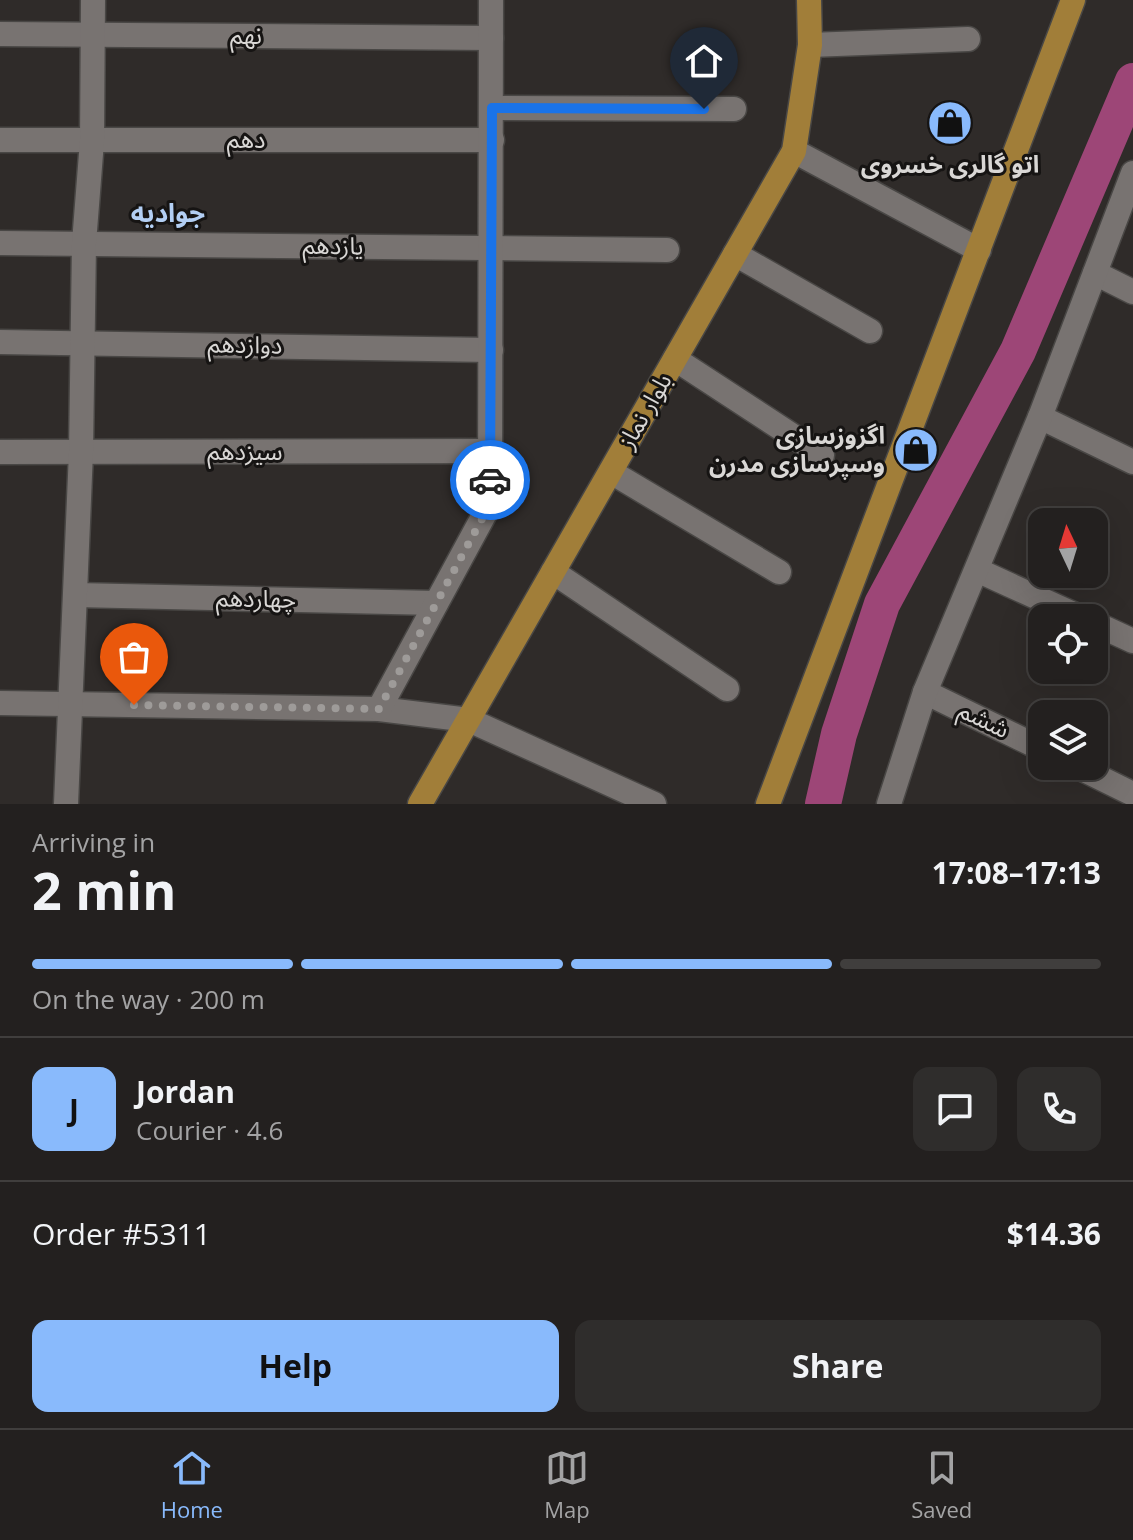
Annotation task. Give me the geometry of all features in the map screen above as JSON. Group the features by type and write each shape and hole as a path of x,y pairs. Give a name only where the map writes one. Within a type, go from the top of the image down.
{"main road":[{"name":"بلوار نماز","path":"422,803 794,151 810,45 809,0"},
{"path":"768,804 1073,0"}],"street":[{"path":"66,804 81,452 84,243 92,141 93,0"},
{"path":"379,709 490,504 491,0"},
{"name":"نهم","path":"0,34 491,38"},
{"path":"810,45 968,39"},
{"path":"492,108 734,109"},
{"name":"دهم","path":"0,140 492,140"},
{"path":"794,151 979,250"},
{"path":"889,804 925,692 1040,417 1133,173"},
{"name":"یازدهم","path":"0,243 667,250"},
{"path":"735,254 870,331"},
{"path":"1095,273 1133,292"},
{"name":"دوازدهم","path":"0,342 491,350"},
{"path":"675,359 822,455"},
{"path":"1040,417 1133,462"},
{"name":"سیزدهم","path":"0,452 490,451"},
{"path":"611,472 779,572"},
{"path":"977,570 1051,604"},
{"path":"553,572 727,689"},
{"name":"چهاردهم","path":"76,595 436,603"},
{"path":"1108,629 1133,641"},
{"name":"ششم","path":"925,692 1028,742"},
{"path":"0,703 379,709 469,720 654,804"},
{"path":"1104,780 1133,794"}],"waterway":[{"path":"823,804 839,734 882,604 1018,351 1133,81"}],"way so far":[{"path":"134,705 379,709 490,504 490,480"}],"place":[{"name":"اتو گالری خسروی","path":"950,123"},
{"name":"اگزوزسازی وسپرسازی مدرن","path":"916,450"}],"district":[{"name":"جوادیه","path":"168,213"}],"route":[{"path":"490,480 492,108 704,109"}]}
